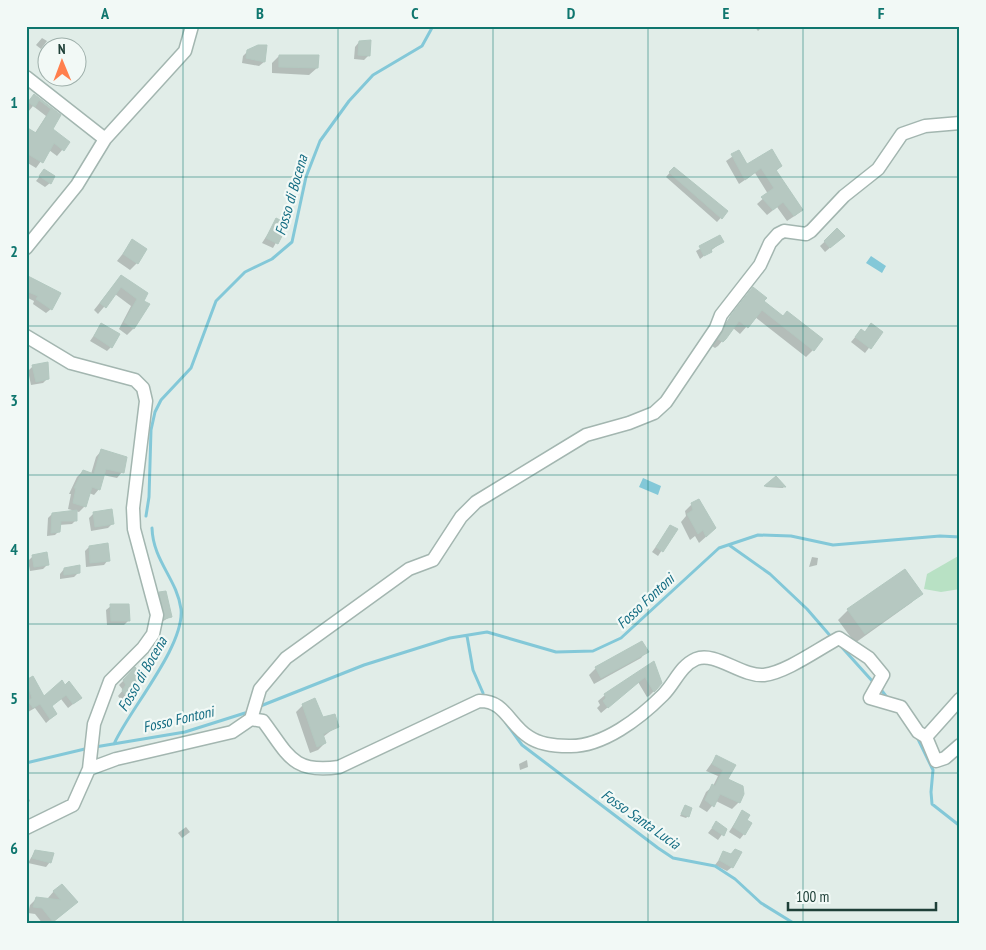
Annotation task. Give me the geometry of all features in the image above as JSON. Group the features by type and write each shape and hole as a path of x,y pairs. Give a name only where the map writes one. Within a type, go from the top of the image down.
{"street":[{"path":"26,248 77,185 105,139 185,51 192,26"},
{"path":"26,78 105,139"},
{"path":"89,769 116,759 232,732 251,719 260,689 286,658 409,568 433,560 461,517 476,502 586,435 629,423 654,413 666,402 716,328 721,314 760,265 770,243 778,234 784,231 806,234 811,231 844,196 878,169 902,134 925,126 960,123"},
{"path":"26,336 71,363 135,380 143,388 146,401 133,508 134,529 156,614 153,634 143,648 110,681 92,738 89,769 73,805 26,828"},
{"path":"251,719 263,722 292,760 306,768 321,769 339,766 479,701 495,703 529,738 543,743 569,746 593,743 619,730 664,695 685,665 697,658 705,657 749,674 764,675 783,669 839,638 869,658 883,675 870,698 901,707 918,732 926,737 936,761 945,758 960,745"},
{"path":"926,737 960,699"}],"green space":[{"path":"960,555 960,589 941,592 924,589 927,574"}],"water":[{"path":"871,256 886,266 882,273 866,263"},
{"path":"643,478 661,486 658,495 639,487"}],"building":[{"path":"371,40 370,56 358,55 359,41"},
{"path":"258,45 267,45 265,62 246,58 247,50"},
{"path":"279,55 319,55 318,68 279,67"},
{"path":"34,94 61,115 53,129 70,142 64,151 54,143 43,163 26,153 26,127 36,133 51,109 39,100 35,107 28,102"},
{"path":"772,149 782,166 776,170 803,210 794,216 783,202 773,210 761,197 774,188 761,168 745,180 731,154 739,150 747,164"},
{"path":"674,167 728,211 722,219 669,172"},
{"path":"44,169 55,176 51,184 39,176"},
{"path":"276,218 288,224 278,244 266,238"},
{"path":"837,228 845,236 830,248 824,241"},
{"path":"720,235 724,242 711,249 712,252 704,256 699,246"},
{"path":"132,239 147,249 138,264 123,254"},
{"path":"26,275 61,293 52,310 36,299 38,296 26,291"},
{"path":"121,275 148,293 144,301 150,304 134,329 124,322 137,299 121,287 106,308 100,303"},
{"path":"753,287 767,298 764,301 783,316 787,311 823,339 814,351 762,310 748,328 739,321 723,342 718,339 731,315"},
{"path":"101,323 120,334 112,348 94,336"},
{"path":"871,323 883,332 871,349 855,337 861,329 865,332"},
{"path":"48,362 49,379 36,382 32,365"},
{"path":"101,449 127,457 124,473 106,469 100,490 92,487 86,507 73,503 76,488 74,488 83,470 94,474"},
{"path":"776,476 786,487 764,486"},
{"path":"699,499 716,528 706,537 703,530 698,534 687,514 693,510 691,503"},
{"path":"112,509 114,524 95,527 93,512"},
{"path":"77,510 77,521 61,521 60,532 51,533 52,513"},
{"path":"670,525 678,529 663,552 656,547"},
{"path":"108,543 110,561 90,563 89,546"},
{"path":"47,552 49,565 34,567 32,555"},
{"path":"80,565 80,573 64,575 64,568"},
{"path":"905,569 923,594 865,634 847,609"},
{"path":"166,591 172,617 164,619 159,592"},
{"path":"110,604 129,604 130,621 111,621"},
{"path":"642,641 649,652 601,678 595,667"},
{"path":"654,661 662,683 657,689 654,692 645,677 608,708 603,701 606,698 604,694"},
{"path":"135,667 143,677 139,680 142,684 127,698 122,690 126,685 123,680"},
{"path":"33,676 44,696 62,680 65,685 69,681 82,698 73,704 66,695 52,706 57,714 50,719 40,704 33,708 28,701 32,698 26,680"},
{"path":"315,698 323,717 335,714 339,727 323,734 326,743 317,747 302,704"},
{"path":"716,755 736,765 728,779 743,786 744,794 740,803 720,794 714,807 705,800 712,784 715,786 723,770 712,764"},
{"path":"685,805 692,808 689,817 681,814"},
{"path":"742,810 750,815 747,820 752,823 745,835 733,827"},
{"path":"716,821 727,829 724,836 712,828"},
{"path":"735,849 742,852 733,868 719,860 723,851 731,854"},
{"path":"35,850 54,853 51,863 32,858"},
{"path":"62,884 78,902 53,922 42,908 33,907 36,897 61,900 53,891"}],"waterway":[{"name":"Fosso di Bocena","path":"146,516 149,497 151,430 155,412 161,400 191,368 216,301 245,272 272,259 292,242 306,177 320,141 349,101 373,75 422,46 433,26"},
{"name":"Fosso di Bocena","path":"114,744 166,659 180,624 181,609 179,598 156,550 152,528"},
{"name":"Fosso Fontoni","path":"258,707 364,665 450,638 487,632 556,652 593,651 621,638 719,548 758,535 791,536 833,545 940,536 960,537"},
{"path":"729,545 770,574 807,609 833,639"},
{"name":"Fosso Santa Lucia","path":"467,636 473,670 483,693"},
{"path":"838,643 874,683"},
{"path":"879,687 889,700"},
{"name":"Fosso Fontoni","path":"95,747 185,732 245,713"},
{"name":"Fosso Santa Lucia","path":"506,723 522,745 658,848 673,858 715,866 735,879 761,903 795,924"},
{"path":"917,737 933,770 932,804 960,826"},
{"path":"26,763 89,748"}]}
